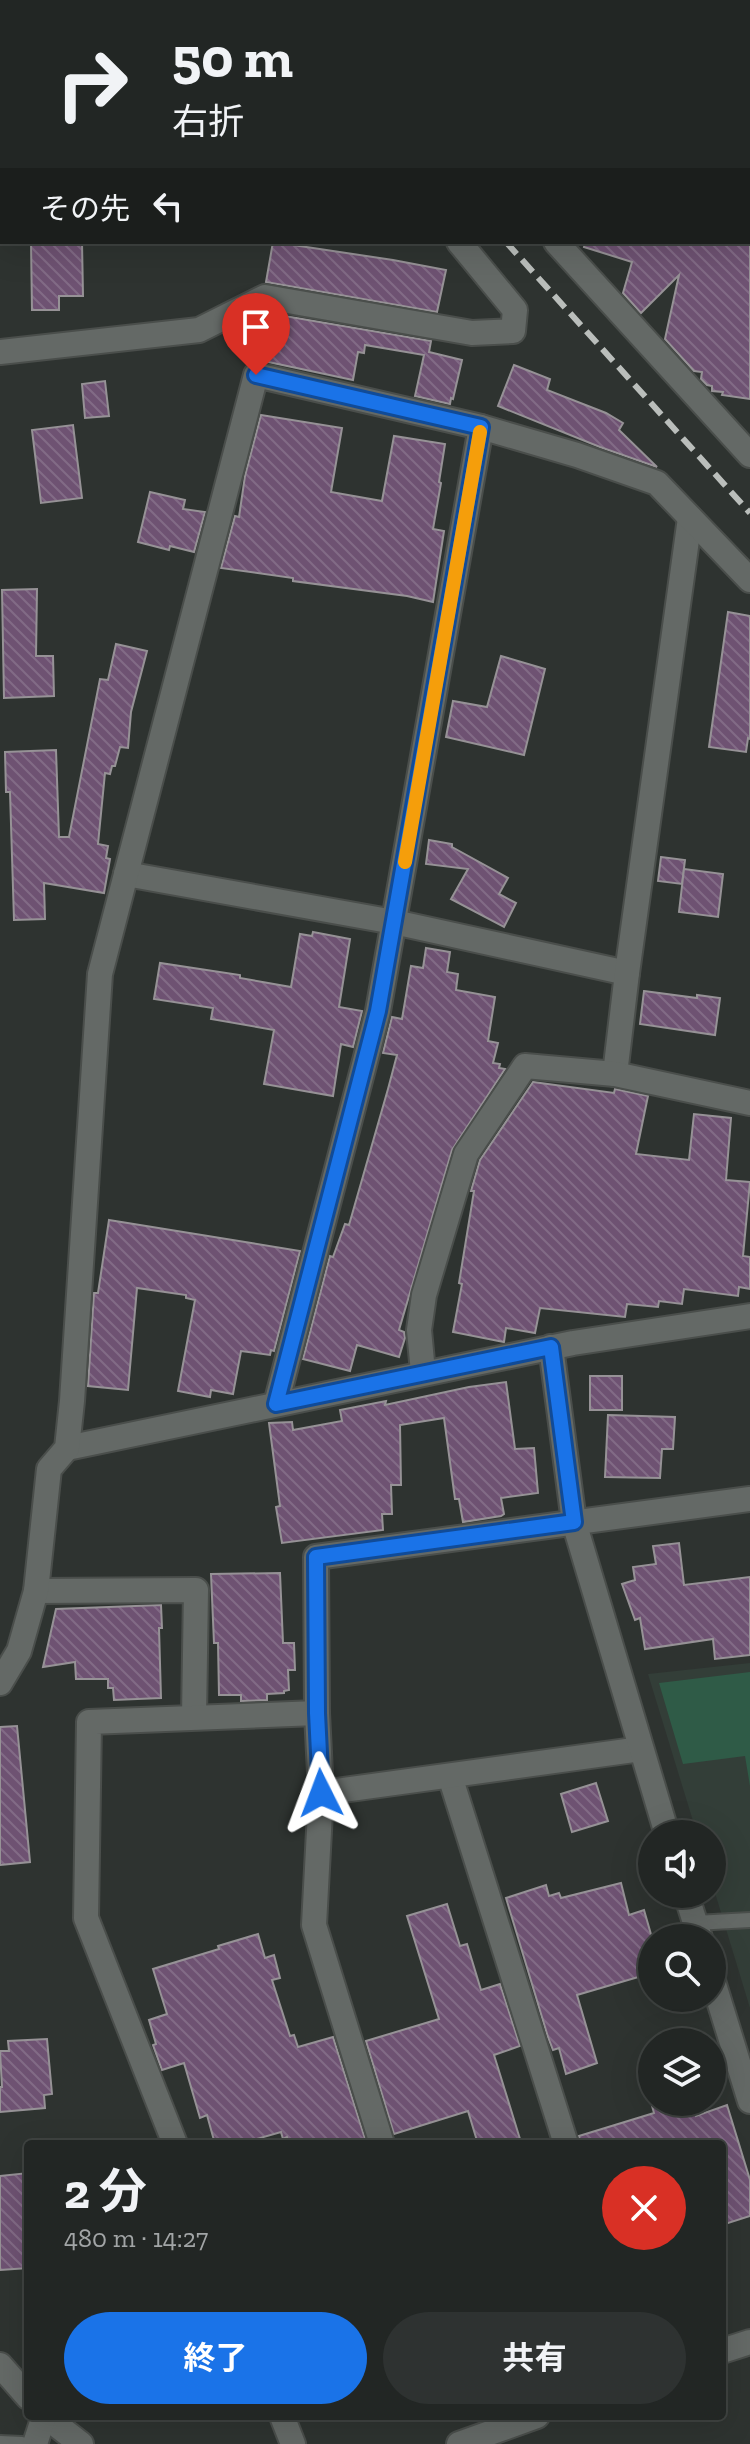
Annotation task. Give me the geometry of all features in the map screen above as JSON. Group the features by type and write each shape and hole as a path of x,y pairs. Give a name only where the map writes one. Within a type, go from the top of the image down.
{"street":[{"path":"0,352 199,330 265,297 472,333 513,331 515,310 461,244"},
{"path":"558,244 684,385 746,440"},
{"path":"0,1683 19,1651 36,1591 49,1469 67,1448 100,974 256,375 481,427 577,455 657,483 750,580"},
{"path":"276,1404 378,1011 481,427"},
{"path":"615,1074 690,518"},
{"path":"126,874 394,922 627,973"},
{"path":"423,1372 419,1330 424,1295 466,1154 525,1066 615,1074 750,1103"},
{"path":"67,1448 551,1347 750,1316"},
{"path":"551,1347 574,1522 663,1820"},
{"path":"381,2140 314,1925 321,1793 316,1557 750,1499"},
{"path":"36,1591 196,1590 194,1717"},
{"path":"173,2140 86,1918 89,1722 317,1713"},
{"path":"321,1793 641,1749"},
{"path":"450,1776 565,2140"},
{"path":"723,2012 750,2101"},
{"path":"726,2350 750,2342"},
{"path":"0,2365 24,2392"},
{"path":"35,2444 43,2420"},
{"path":"49,2420 81,2444"},
{"path":"284,2420 293,2444"},
{"path":"467,2433 521,2420"}],"lane":[{"path":"726,1925 750,1920"},
{"path":"0,2443 22,2444"}],"shaded area":[{"path":"750,1663 750,2008 720,1908 726,1908 726,1820 693,1820 648,1674"}],"green space":[{"path":"750,1672 750,1786 745,1756 683,1764 659,1683"}],"building":[{"path":"31,244 82,244 83,296 59,296 59,310 32,310"},
{"path":"273,244 446,270 437,312 266,282"},
{"path":"585,244 750,244 750,399 712,391 712,386 701,379 702,372 694,371 665,339 679,275 641,313 623,293 632,262 584,247"},
{"path":"267,313 431,341 429,352 462,360 453,399 450,404 415,396 424,355 365,345 364,353 358,352 353,380 259,360 247,361 256,318"},
{"path":"514,365 550,379 547,390 606,413 623,423 619,430 657,467 498,406"},
{"path":"105,381 109,416 85,418 82,384"},
{"path":"261,415 342,428 331,492 382,501 394,436 445,444 433,529 444,531 433,602 221,568 235,516 239,517 245,476"},
{"path":"73,425 82,498 41,503 32,430"},
{"path":"150,492 185,500 183,509 205,512 194,552 170,546 169,550 138,542"},
{"path":"37,589 36,656 53,656 54,696 4,698 2,590"},
{"path":"728,612 750,616 750,739 746,752 709,747"},
{"path":"116,644 147,651 131,712 128,748 120,747 115,766 112,766 110,774 105,773 98,844 108,846 106,858 110,859 104,893 44,883 45,919 14,920 10,792 6,792 5,752 56,750 59,837 69,837 100,679 108,680"},
{"path":"501,656 545,669 524,755 446,737 453,701 487,707"},
{"path":"429,840 452,844 452,847 508,878 499,894 516,903 504,927 451,899 468,869 426,864"},
{"path":"661,857 685,860 682,884 658,881"},
{"path":"684,869 723,874 718,917 679,912"},
{"path":"313,932 350,939 339,1007 362,1011 353,1047 341,1044 333,1096 264,1084 274,1030 211,1019 213,1008 154,999 160,963 240,975 240,978 291,987 300,934 312,936"},
{"path":"426,948 450,952 447,972 458,974 456,990 495,997 488,1041 498,1043 493,1063 505,1069 452,1150 399,1330 404,1332 405,1338 399,1357 357,1345 350,1371 303,1359 330,1256 333,1257 345,1224 349,1225 397,1055 383,1053 392,1017 402,1019 411,966 423,968"},
{"path":"644,991 720,998 715,1035 640,1024"},
{"path":"533,1082 614,1093 615,1089 648,1096 636,1154 689,1160 694,1114 731,1118 726,1180 750,1182 743,1256 750,1257 750,1289 739,1287 738,1296 684,1289 682,1304 659,1301 658,1307 627,1304 625,1317 540,1308 535,1333 506,1328 504,1342 453,1332 474,1191 471,1191 480,1160"},
{"path":"109,1220 300,1251 274,1351 271,1350 270,1355 241,1351 233,1394 211,1390 210,1397 178,1391 195,1300 186,1298 186,1295 137,1288 128,1390 88,1386 94,1293 98,1293"},
{"path":"590,1376 622,1376 622,1410 590,1410"},
{"path":"506,1382 515,1449 534,1448 538,1493 501,1498 504,1514 501,1516 463,1522 459,1499 455,1499 444,1418 400,1425 401,1485 391,1485 392,1514 382,1514 383,1530 282,1543 269,1423 292,1422 293,1430 342,1421 340,1410 386,1401 385,1405"},
{"path":"608,1415 675,1417 673,1449 662,1449 660,1478 605,1477"},
{"path":"679,1543 684,1585 750,1577 750,1655 715,1659 713,1639 645,1649 640,1618 635,1620 622,1584 635,1580 633,1567 656,1564 653,1546"},
{"path":"280,1573 283,1643 294,1643 295,1670 288,1670 289,1690 267,1694 267,1700 241,1701 241,1695 219,1695 218,1643 214,1643 211,1574"},
{"path":"161,1605 161,1698 114,1700 113,1688 108,1688 108,1679 76,1679 75,1662 43,1667 56,1609"},
{"path":"17,1726 30,1862 0,1865 0,1727"},
{"path":"596,1783 608,1821 572,1832 561,1794"},
{"path":"621,1883 629,1915 644,1910 648,1924 638,1924 638,1977 577,1995 597,2063 566,2074 559,2048 553,2050 548,2037 506,1898 546,1885 549,1896 559,1893 561,1898"},
{"path":"447,1904 460,1946 467,1944 481,1990 500,1984 520,2046 494,2055 520,2139 477,2140 468,2111 394,2134 366,2041 439,2019 407,1916"},
{"path":"258,1934 265,1958 274,1955 280,1978 272,1980 290,2036 294,2035 298,2047 333,2037 365,2140 288,2140 287,2137 283,2139 281,2132 253,2140 214,2140 207,2115 200,2118 184,2063 162,2070 153,2045 156,2044 149,2020 167,2014 153,1969 219,1949 218,1946"},
{"path":"47,2039 52,2094 44,2095 45,2108 0,2112 0,2051 9,2051 8,2041"},
{"path":"727,2105 750,2180 750,2216 726,2224 726,2140 580,2140 579,2136 644,2116 726,2116"},
{"path":"24,2173 24,2268 0,2270 0,2176"}],"railway":[{"path":"508,244 750,513"}],"slow traffic":[{"path":"405,862 480,432"}],"route":[{"path":"256,375 481,427 378,1011 276,1404 551,1347 574,1522 316,1557 321,1793"}]}
